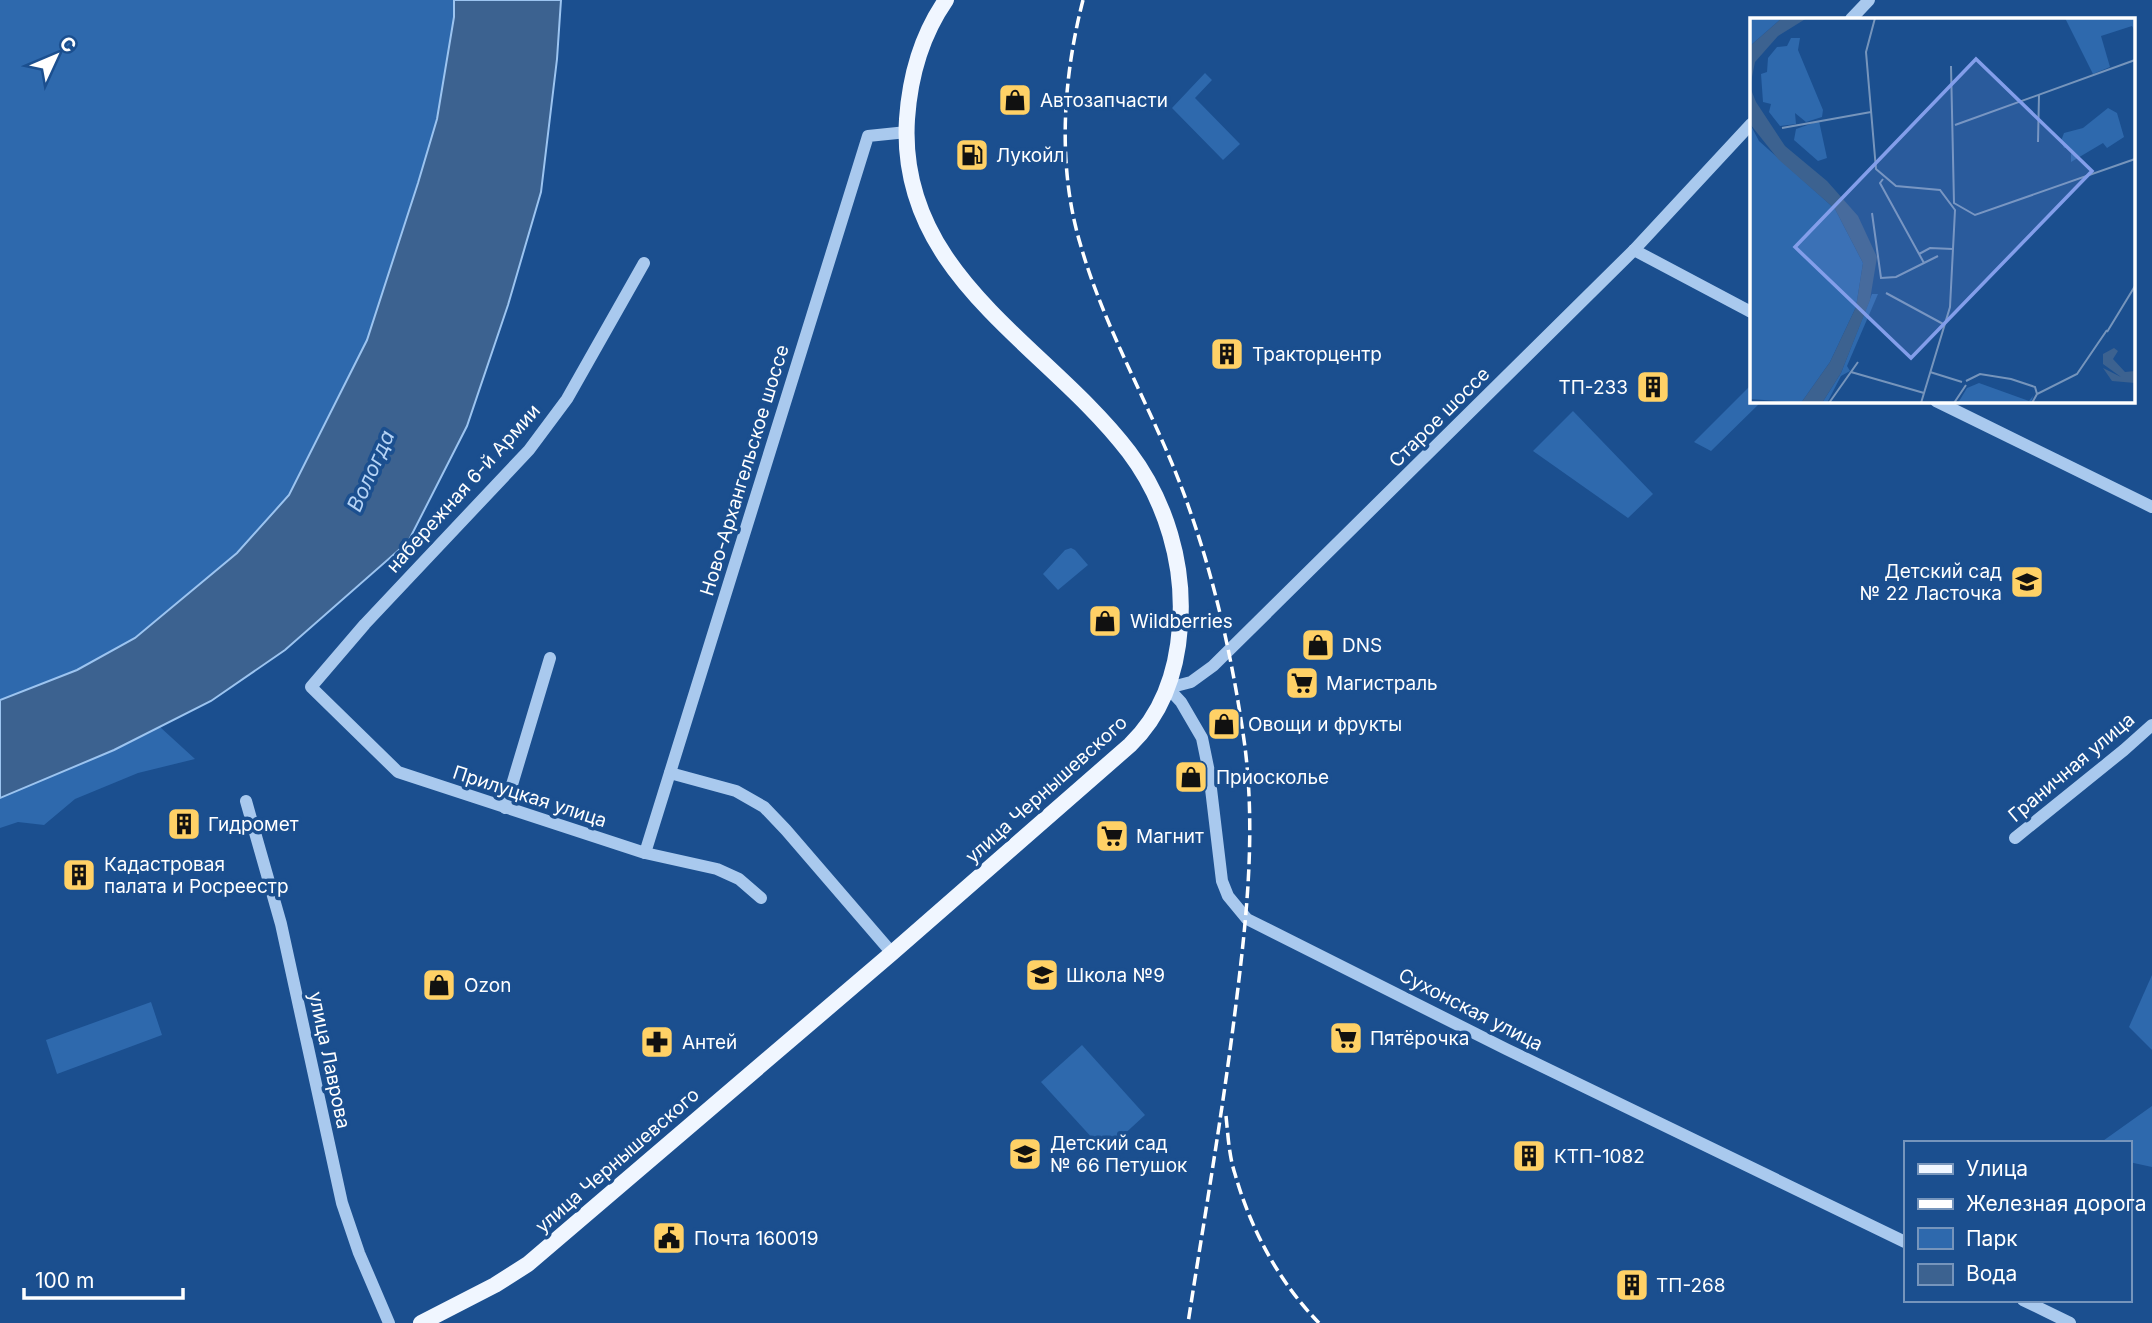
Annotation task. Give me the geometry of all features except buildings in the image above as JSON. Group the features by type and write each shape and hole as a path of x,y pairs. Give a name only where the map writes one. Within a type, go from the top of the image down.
{"main road":[{"name":"улица Чернышевского","path":"421,1323 495,1285 528,1264 892,953 1130,745 1156,713 1168,688 1179,648 1180,583 1170,531 1155,496 1130,453 1104,422 983,305 960,279 940,250 925,219 911,174 907,132 909,91 916,62 936,15 946,0"}],"street":[{"path":"1851,18 1869,0"},
{"name":"Старое шоссе","path":"1168,688 1191,682 1213,666 1634,250 1750,125"},
{"name":"Ново-Архангельское шоссе","path":"645,853 868,136 907,132"},
{"path":"1634,250 1750,311"},
{"name":"набережная 6-й Армии","path":"311,687 365,624 528,450 567,399 644,262"},
{"path":"1938,402 2152,507"},
{"path":"505,808 550,658"},
{"name":"Прилуцкая улица","path":"311,687 398,772 645,853 717,869 739,879 761,898"},
{"name":"Сухонская улица","path":"1168,688 1181,702 1202,738 1209,772 1222,881 1228,896 1247,919 1506,1049 1904,1242"},
{"name":"Граничная улица","path":"2015,838 2152,725"},
{"path":"670,773 736,791 764,807 892,953"},
{"name":"улица Лаврова","path":"246,801 281,924 342,1203 359,1253 389,1323"},
{"path":"2027,1302 2070,1323"}],"green space":[{"path":"0,0 454,0 454,17 437,119 367,340 289,495 237,553 135,638 77,670 0,700"},
{"path":"1205,73 1212,80 1195,98 1240,144 1223,160 1172,108"},
{"path":"1750,386 1750,402 1761,402 1711,451 1694,442"},
{"path":"1573,411 1653,494 1628,518 1533,451"},
{"path":"1071,548 1088,565 1058,590 1043,574 1065,550"},
{"path":"160,727 195,759 138,773 75,799 44,825 18,822 0,828 0,798 114,750"},
{"path":"2152,975 2152,1050 2129,1027"},
{"path":"151,1002 162,1035 57,1074 46,1040"},
{"path":"1082,1045 1145,1115 1105,1152 1041,1082"},
{"path":"2152,1106 2152,1167 2131,1162 2131,1141 2103,1141"}],"water":[{"name":"Вологда","path":"454,0 561,0 557,59 541,192 508,305 467,426 408,542 285,650 211,701 114,750 0,798 0,700 77,670 135,638 237,553 289,495 367,340 437,119 454,17"}],"railway":[{"path":"1083,0 1071,60 1065,122 1068,183 1073,213 1080,243 1104,311 1163,442 1199,537 1230,656 1241,717 1248,781 1250,847 1243,946 1188,1323"},
{"path":"1226,1116 1233,1167 1249,1215 1279,1273 1319,1323"}],"place":[{"name":"Автозапчасти","path":"1015,100"},
{"name":"Лукойл","path":"972,155"},
{"name":"Тракторцентр","path":"1227,354"},
{"name":"ТП-233","path":"1653,387"},
{"name":"Детский сад № 22 Ласточка","path":"2027,582"},
{"name":"Wildberries","path":"1105,621"},
{"name":"DNS","path":"1318,645"},
{"name":"Магистраль","path":"1302,683"},
{"name":"Овощи и фрукты","path":"1224,724"},
{"name":"Приосколье","path":"1191,777"},
{"name":"Гидромет","path":"184,824"},
{"name":"Магнит","path":"1112,836"},
{"name":"Кадастровая палата и Росреестр","path":"79,875"},
{"name":"Школа №9","path":"1042,975"},
{"name":"Ozon","path":"439,985"},
{"name":"Пятёрочка","path":"1346,1038"},
{"name":"Антей","path":"657,1042"},
{"name":"Детский сад № 66 Петушок","path":"1025,1154"},
{"name":"КТП-1082","path":"1529,1156"},
{"name":"Почта 160019","path":"669,1238"},
{"name":"ТП-268","path":"1632,1285"}]}
